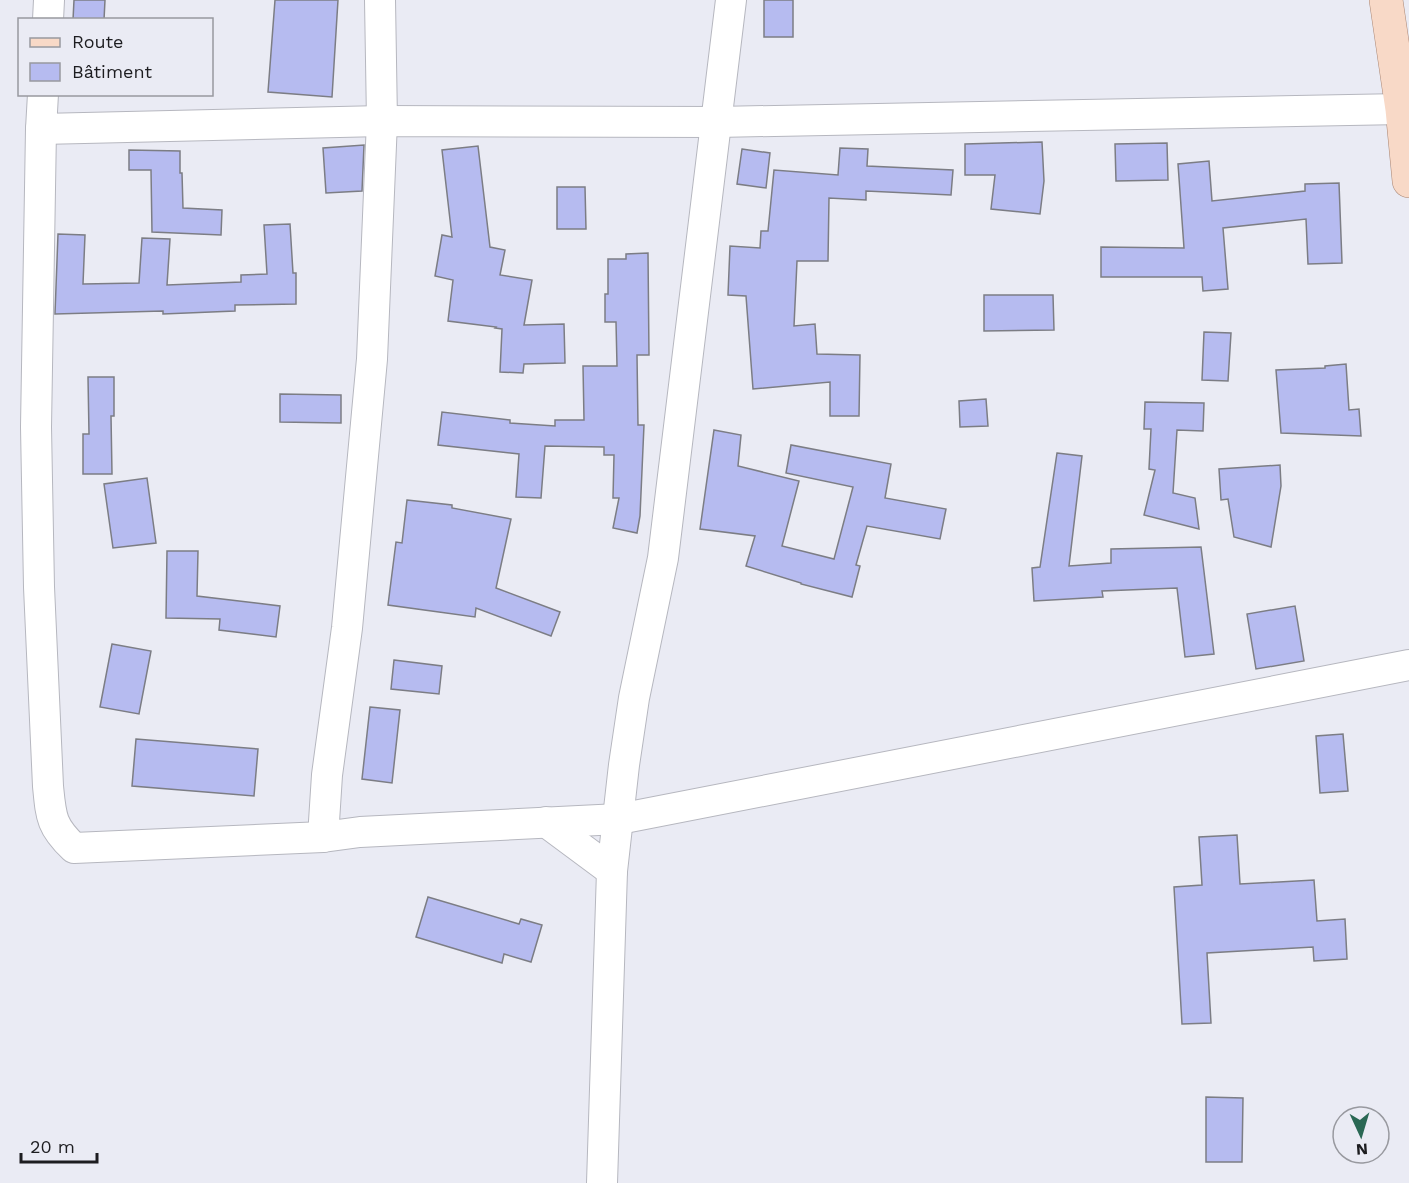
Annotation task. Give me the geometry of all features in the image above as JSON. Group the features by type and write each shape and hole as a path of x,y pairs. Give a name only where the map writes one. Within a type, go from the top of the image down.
{"main road":[{"path":"1386,0 1408,162"}],"street":[{"path":"48,18 49,0"},
{"path":"323,837 327,775 347,628 372,359 382,121 380,0"},
{"path":"602,1183 612,872 634,698 663,558 731,0"},
{"path":"43,96 36,427 40,599 51,818 60,835 74,848 323,837 360,832 619,819 1409,665"},
{"path":"41,129 382,121 717,122 1401,109"},
{"path":"546,822 612,872"}],"building":[{"path":"74,0 105,0 104,18 73,18"},
{"path":"275,0 338,0 332,97 268,92"},
{"path":"764,0 793,0 793,37 764,37"},
{"path":"1042,142 1044,181 1040,214 991,209 995,175 965,175 965,144"},
{"path":"1167,143 1168,180 1116,181 1115,144"},
{"path":"364,145 362,191 326,193 323,148"},
{"path":"478,146 490,247 505,250 500,275 532,280 524,325 564,324 565,363 524,364 523,373 500,372 502,329 448,321 453,280 435,276 442,235 452,237 442,150"},
{"path":"840,148 868,149 867,166 953,170 951,195 866,191 866,200 829,198 828,261 797,261 794,326 815,324 817,354 860,355 859,416 830,416 830,382 753,389 746,296 728,295 730,246 760,248 761,231 768,231 774,170 838,175"},
{"path":"742,149 770,153 766,188 737,184"},
{"path":"129,150 180,151 183,208 222,210 221,235 152,232 151,170 129,170"},
{"path":"1209,161 1212,201 1305,191 1305,184 1339,183 1342,263 1308,264 1306,219 1223,228 1228,289 1203,291 1202,277 1101,277 1101,247 1184,248 1178,164"},
{"path":"557,187 585,187 586,229 557,229"},
{"path":"290,224 293,273 296,273 296,304 235,305 235,311 163,314 163,311 55,314 58,234 85,235 83,284 139,283 142,238 170,239 167,285 241,282 241,275 267,274 264,225"},
{"path":"648,253 649,355 637,355 638,425 644,425 640,516 637,533 613,528 619,498 613,498 614,455 604,455 604,447 545,446 541,498 516,497 519,454 438,445 442,412 510,420 510,423 555,426 555,420 584,420 583,366 617,366 616,322 605,322 608,259 626,259 626,254"},
{"path":"984,295 1053,295 1054,330 984,331"},
{"path":"1204,332 1231,333 1228,381 1202,380"},
{"path":"1346,364 1349,410 1359,409 1361,436 1281,433 1276,370 1325,368 1325,366"},
{"path":"88,377 114,377 114,416 111,416 112,474 83,474 83,434 89,434"},
{"path":"280,394 341,395 341,423 280,422"},
{"path":"986,399 988,426 960,427 959,401"},
{"path":"1145,402 1204,403 1203,431 1177,430 1173,493 1195,498 1199,529 1144,515 1155,470 1149,469 1151,429 1144,429"},
{"path":"714,430 741,435 738,466 799,481 782,546 834,559 853,487 786,473 791,445 891,464 885,498 946,509 940,539 867,526 856,565 860,566 852,597 801,584 746,566 755,536 700,529"},
{"path":"1057,453 1082,456 1069,566 1111,563 1111,549 1201,547 1214,654 1185,657 1177,588 1102,591 1103,597 1034,601 1032,568 1040,567"},
{"path":"1280,465 1281,486 1271,547 1234,537 1228,499 1221,500 1219,469"},
{"path":"147,478 156,543 113,548 104,484"},
{"path":"407,500 452,505 452,508 511,519 496,588 560,612 551,636 476,608 475,617 388,605 396,542 402,543"},
{"path":"167,551 198,551 197,596 280,606 276,637 219,630 220,619 166,618"},
{"path":"1295,606 1304,661 1256,669 1247,614"},
{"path":"112,644 151,651 139,714 100,707"},
{"path":"394,660 442,666 439,694 391,689"},
{"path":"370,707 400,710 392,783 362,779"},
{"path":"1343,734 1348,791 1320,793 1316,736"},
{"path":"136,739 258,749 254,796 132,786"},
{"path":"1237,835 1240,884 1314,880 1317,921 1345,919 1347,959 1314,961 1313,947 1207,953 1211,1023 1182,1024 1174,887 1202,885 1199,837"},
{"path":"428,897 519,924 521,919 542,925 531,962 504,954 502,963 416,937"},
{"path":"1206,1097 1243,1098 1242,1162 1206,1162"}]}
